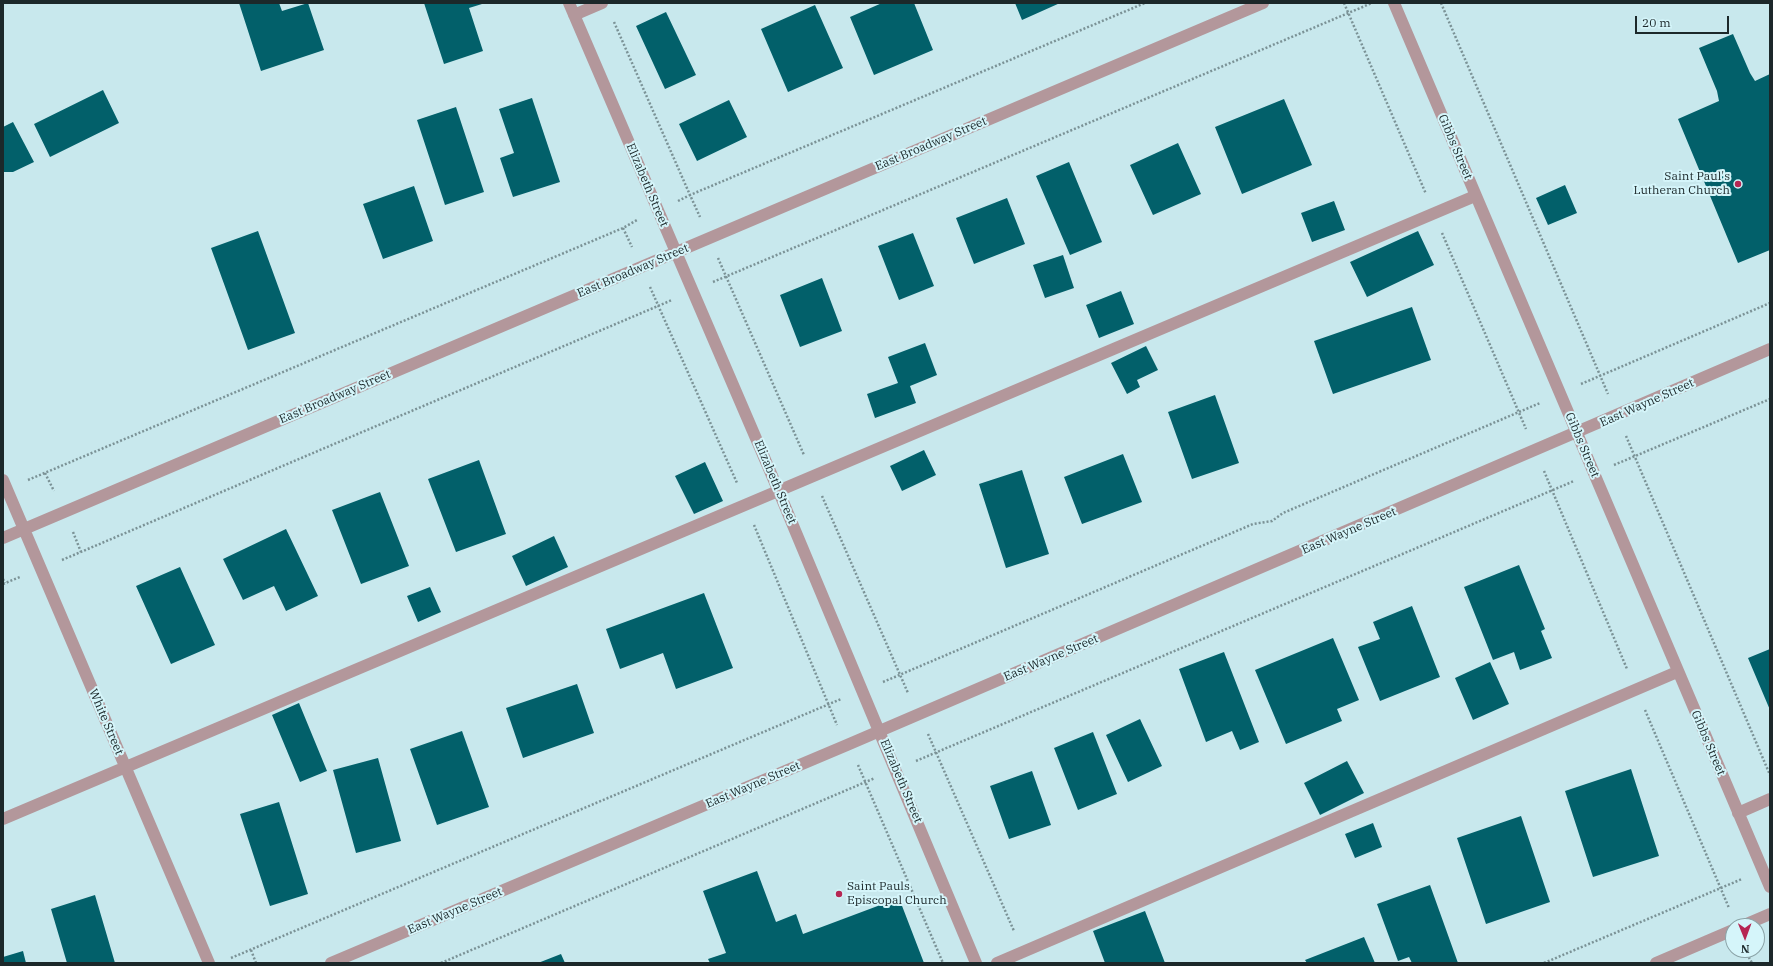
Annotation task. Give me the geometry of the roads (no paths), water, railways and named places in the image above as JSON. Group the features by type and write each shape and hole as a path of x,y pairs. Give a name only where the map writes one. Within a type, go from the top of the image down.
{"street":[{"name":"Elizabeth Street","path":"569,3 779,492 976,963"},
{"path":"574,15 602,3"},
{"name":"East Broadway Street","path":"3,538 642,268 1263,3"},
{"name":"Gibbs Street","path":"1394,3 1677,672 1770,887"},
{"path":"3,819 747,506 1476,196"},
{"name":"East Wayne Street","path":"331,963 880,731 1770,350"},
{"name":"White Street","path":"3,480 209,963"},
{"path":"997,963 1677,672"},
{"path":"1738,813 1770,799"},
{"path":"1761,918 1770,914"},
{"path":"1656,963 1725,933"}],"place":[{"name":"Saint Paul's Lutheran Church","path":"1738,184"},
{"name":"Saint Pauls Episcopal Church","path":"839,894"}]}
